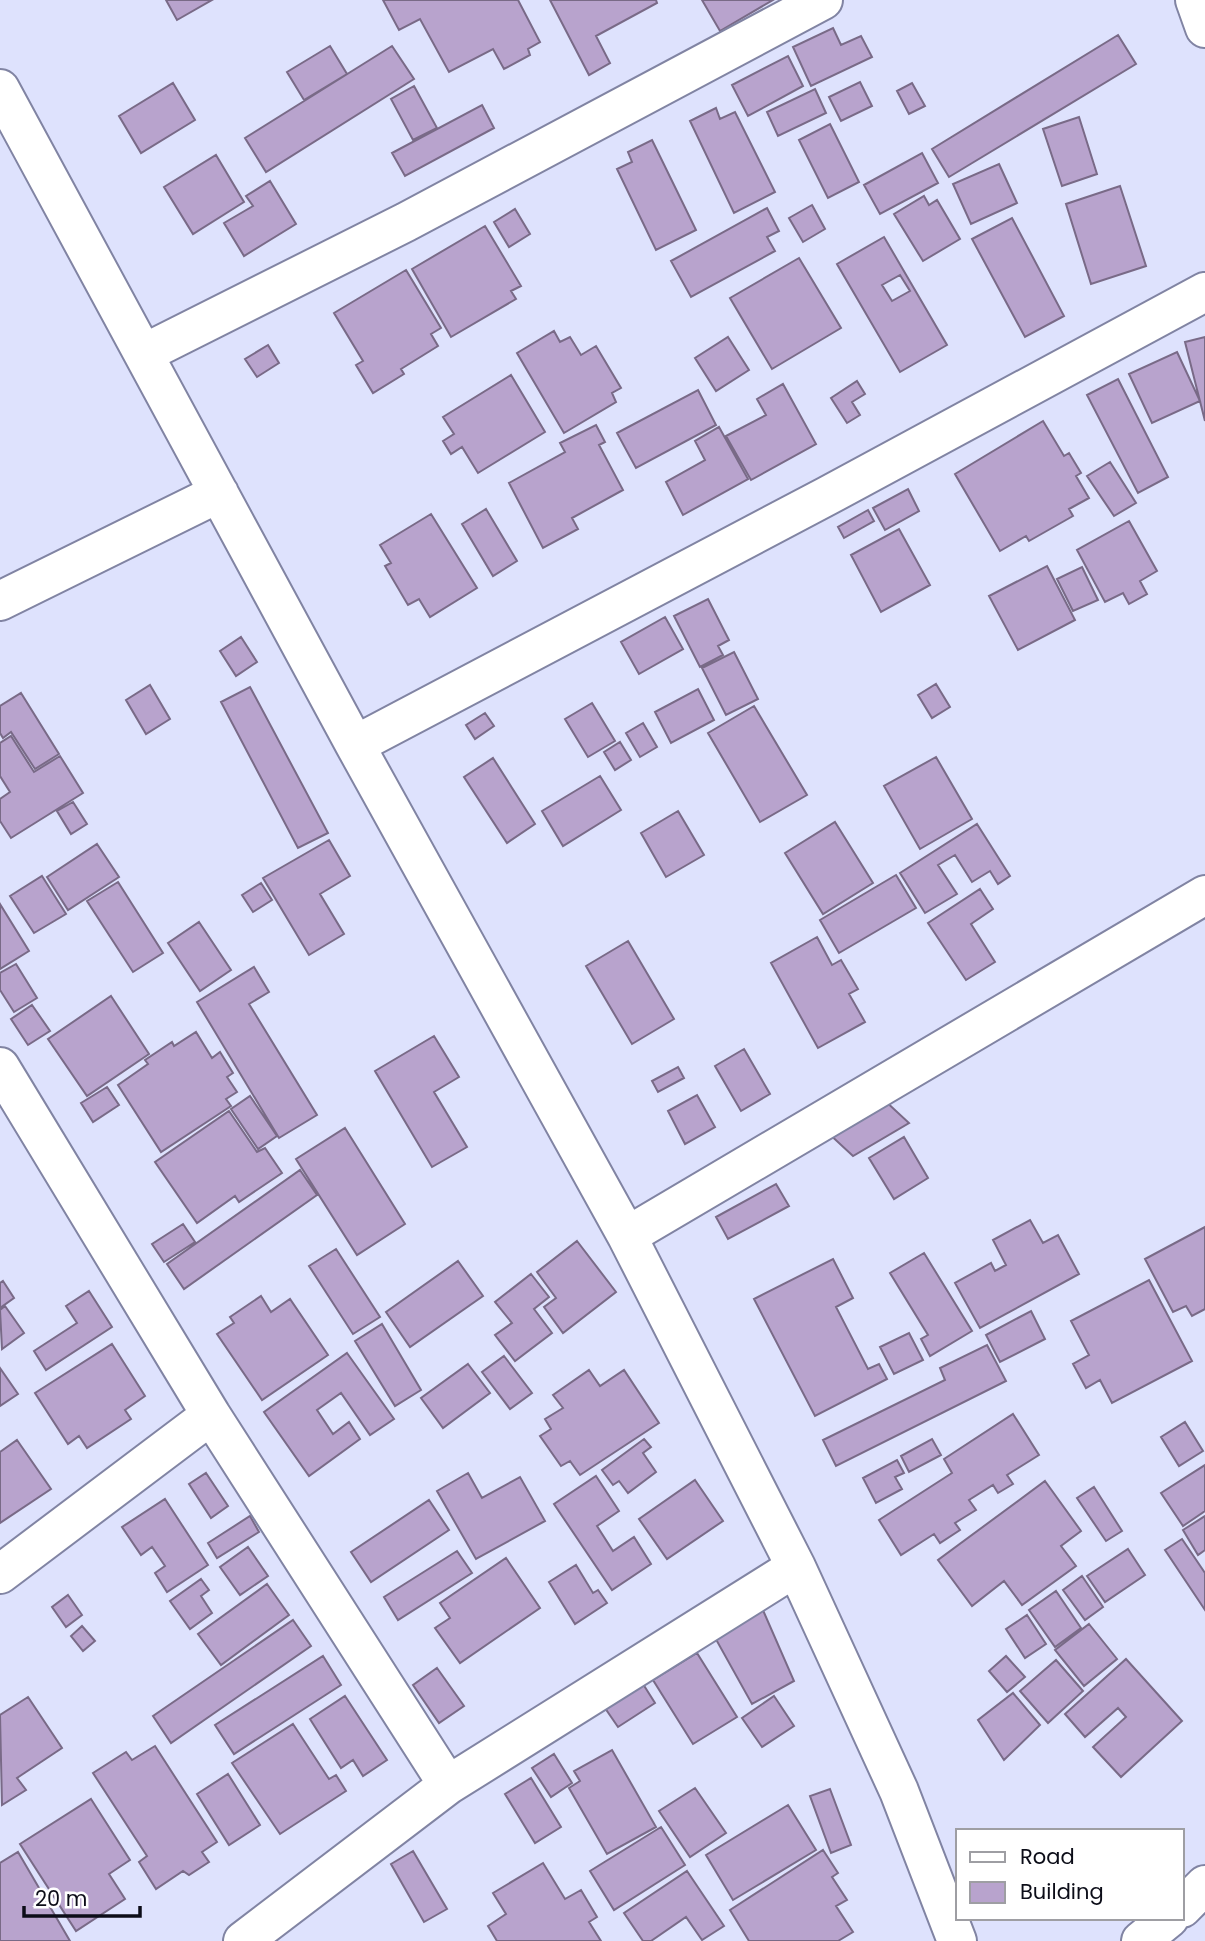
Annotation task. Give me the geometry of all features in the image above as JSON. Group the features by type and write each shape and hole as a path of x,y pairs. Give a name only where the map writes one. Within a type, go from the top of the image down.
{"street":[{"path":"145,353 406,222 822,0"},
{"path":"1195,0 1205,25"},
{"path":"0,89 355,745 627,1236 796,1567 899,1791 957,1941"},
{"path":"355,745 815,503 1205,292"},
{"path":"0,601 219,493"},
{"path":"627,1236 1205,895"},
{"path":"0,1067 211,1415 447,1784"},
{"path":"0,1574 211,1415"},
{"path":"243,1941 447,1784 796,1567"},
{"path":"1184,1906 1205,1885"},
{"path":"1141,1941 1167,1920"}],"building":[{"path":"166,0 212,0 177,20"},
{"path":"383,0 518,0 540,42 528,49 530,55 504,69 493,49 449,72 420,19 399,30"},
{"path":"550,0 656,0 657,3 596,36 610,63 589,75"},
{"path":"702,0 773,0 720,31"},
{"path":"833,28 841,45 861,36 872,57 811,86 793,47"},
{"path":"1118,35 1136,64 949,177 932,149"},
{"path":"330,46 347,74 304,100 287,72"},
{"path":"392,46 414,79 266,172 245,138"},
{"path":"788,56 803,86 748,116 732,85"},
{"path":"860,82 872,106 841,121 829,97"},
{"path":"173,83 195,120 141,153 119,116"},
{"path":"912,83 925,106 909,114 897,91"},
{"path":"414,86 437,128 413,140 391,99"},
{"path":"815,89 826,113 778,136 767,112"},
{"path":"482,105 494,128 405,176 392,153"},
{"path":"716,108 720,119 735,112 775,192 734,213 690,121"},
{"path":"1079,117 1097,174 1062,186 1043,129"},
{"path":"830,124 859,182 828,198 799,140"},
{"path":"652,140 696,230 656,250 617,169 632,162 628,152"},
{"path":"922,153 938,183 880,214 864,185"},
{"path":"216,155 244,202 193,234 164,187"},
{"path":"999,164 1017,203 971,224 953,184"},
{"path":"270,181 296,224 244,256 224,223 253,206 246,196"},
{"path":"1120,186 1146,266 1091,284 1066,204"},
{"path":"924,196 929,205 937,200 960,239 923,261 894,214"},
{"path":"812,205 825,229 803,242 789,218"},
{"path":"767,208 779,231 767,237 775,251 691,297 671,261"},
{"path":"515,209 530,234 509,247 494,222"},
{"path":"1012,218 1064,316 1025,337 972,239"},
{"path":"485,226 521,286 511,291 516,299 451,337 412,269"},
{"path":"884,237 947,345 900,372 837,264","holes":["900,275 910,291 892,301 882,285"]},
{"path":"799,258 841,328 772,369 730,298"},
{"path":"406,270 441,328 431,334 438,346 401,369 404,374 373,393 356,365 363,361 334,313"},
{"path":"554,331 560,342 570,337 581,355 596,346 621,388 612,393 616,402 564,433 517,353"},
{"path":"728,337 749,370 716,391 695,358"},
{"path":"1205,337 1205,421 1185,342"},
{"path":"268,345 279,363 257,377 245,359"},
{"path":"1177,352 1200,401 1152,423 1129,374"},
{"path":"511,375 545,432 478,473 462,447 451,454 443,441 454,434 443,417"},
{"path":"1118,379 1168,477 1138,493 1087,395"},
{"path":"857,381 865,394 852,402 860,415 847,423 831,398"},
{"path":"783,384 816,444 751,480 726,436 766,415 757,399"},
{"path":"698,390 716,425 636,468 617,433"},
{"path":"1043,421 1064,456 1069,453 1081,473 1076,476 1089,498 1069,509 1073,516 1029,541 1026,536 1000,551 955,474"},
{"path":"596,425 605,442 599,445 623,490 572,518 578,529 543,548 509,483 565,452 560,443"},
{"path":"719,427 748,479 683,515 666,482 705,460 695,441"},
{"path":"1110,462 1136,503 1114,516 1087,476"},
{"path":"908,489 919,511 885,530 873,508"},
{"path":"486,509 517,561 493,576 462,524"},
{"path":"868,510 874,521 844,538 838,527"},
{"path":"431,514 477,588 430,617 419,599 408,605 385,566 391,563 380,545"},
{"path":"1129,521 1157,571 1140,581 1147,594 1129,604 1123,593 1105,602 1077,550"},
{"path":"899,529 930,585 881,612 851,555"},
{"path":"1047,566 1075,620 1018,650 989,596"},
{"path":"1082,567 1098,600 1073,611 1057,579"},
{"path":"708,599 729,640 718,646 723,655 700,667 674,616"},
{"path":"665,617 683,649 639,674 621,642"},
{"path":"241,637 257,662 236,676 220,651"},
{"path":"734,652 758,699 726,715 702,668"},
{"path":"936,684 950,707 932,718 918,695"},
{"path":"150,685 170,719 146,734 126,700"},
{"path":"250,687 328,833 298,848 221,702"},
{"path":"698,689 714,720 671,743 655,712"},
{"path":"21,693 59,754 35,769 11,732 3,738 0,733 0,706"},
{"path":"592,703 615,741 588,757 565,719"},
{"path":"754,706 807,795 760,822 708,733"},
{"path":"485,713 494,726 475,739 466,725"},
{"path":"643,723 657,747 640,757 626,733"},
{"path":"11,736 34,772 60,756 83,793 11,838 0,821 0,799 10,792 0,776 0,743"},
{"path":"620,742 631,760 615,770 604,752"},
{"path":"936,757 972,819 920,849 884,786"},
{"path":"493,758 535,824 507,843 464,777"},
{"path":"600,776 621,810 563,846 542,811"},
{"path":"73,802 87,824 71,834 57,811"},
{"path":"678,811 704,855 666,877 641,833"},
{"path":"835,822 873,883 823,914 785,853"},
{"path":"977,824 1010,876 998,884 990,871 972,882 955,855 938,865 957,894 925,913 900,873"},
{"path":"329,840 350,876 320,894 344,934 309,955 263,878"},
{"path":"97,844 119,877 68,910 47,877"},
{"path":"896,875 916,908 839,953 820,920"},
{"path":"42,876 66,914 34,933 10,896"},
{"path":"118,882 163,953 133,972 87,901"},
{"path":"261,883 272,900 253,912 242,895"},
{"path":"980,889 993,909 971,924 995,962 966,980 928,923"},
{"path":"0,904 29,951 0,969"},
{"path":"199,922 231,970 200,991 168,943"},
{"path":"817,937 832,965 841,960 858,989 849,994 865,1022 818,1048 771,963"},
{"path":"628,941 674,1019 632,1044 586,966"},
{"path":"16,964 37,998 14,1012 0,990 0,973"},
{"path":"254,967 269,992 249,1004 317,1115 279,1138 197,1002"},
{"path":"111,996 149,1054 87,1096 48,1039"},
{"path":"32,1005 50,1031 28,1045 11,1019"},
{"path":"196,1032 212,1058 220,1052 233,1073 227,1077 237,1092 226,1099 231,1106 161,1152 118,1085 148,1064 145,1060 172,1042 174,1046"},
{"path":"434,1036 459,1077 434,1092 467,1147 432,1167 375,1071"},
{"path":"744,1049 770,1094 741,1111 715,1066"},
{"path":"678,1067 684,1078 658,1092 652,1081"},
{"path":"107,1087 119,1105 93,1122 81,1103"},
{"path":"697,1095 715,1127 685,1144 668,1111"},
{"path":"250,1096 277,1136 258,1149 231,1109"},
{"path":"882,1098 909,1123 853,1156 826,1131"},
{"path":"229,1111 257,1152 265,1148 282,1173 239,1202 235,1196 197,1223 155,1162"},
{"path":"345,1128 405,1224 357,1255 296,1159"},
{"path":"904,1137 928,1178 894,1199 869,1158"},
{"path":"300,1170 317,1195 184,1289 167,1264"},
{"path":"776,1184 789,1206 728,1239 716,1217"},
{"path":"1030,1220 1043,1243 1058,1235 1079,1274 980,1328 955,1283 991,1263 995,1271 1006,1265 993,1240"},
{"path":"183,1224 195,1242 164,1262 152,1244"},
{"path":"1205,1227 1205,1309 1192,1316 1186,1306 1173,1312 1145,1259"},
{"path":"577,1241 616,1292 563,1333 544,1307 556,1298 537,1272"},
{"path":"336,1249 380,1317 353,1334 309,1266"},
{"path":"924,1253 972,1331 930,1356 921,1339 928,1335 890,1273"},
{"path":"833,1259 853,1298 836,1307 868,1369 879,1364 887,1379 815,1416 754,1299"},
{"path":"458,1261 483,1296 410,1347 386,1312"},
{"path":"531,1274 549,1297 534,1309 552,1333 515,1361 495,1335 512,1323 495,1302"},
{"path":"1149,1280 1192,1361 1112,1403 1100,1380 1086,1388 1073,1364 1089,1355 1071,1321"},
{"path":"3,1281 14,1298 0,1308 0,1283"},
{"path":"89,1291 112,1327 46,1370 34,1351 77,1323 66,1306"},
{"path":"261,1296 271,1312 290,1299 328,1355 262,1400 217,1334 234,1323 230,1317"},
{"path":"5,1306 24,1333 2,1349 0,1310"},
{"path":"1031,1311 1045,1339 1000,1362 986,1335"},
{"path":"382,1324 421,1390 395,1406 355,1341"},
{"path":"909,1333 923,1360 894,1374 880,1347"},
{"path":"112,1344 145,1396 125,1410 131,1419 87,1448 79,1436 68,1444 35,1393"},
{"path":"987,1345 1006,1381 836,1466 823,1440 945,1380 940,1368"},
{"path":"347,1353 394,1419 370,1435 341,1393 317,1410 333,1434 349,1422 360,1439 309,1476 264,1412"},
{"path":"504,1356 532,1393 510,1409 482,1372"},
{"path":"468,1364 490,1393 443,1428 421,1398"},
{"path":"0,1368 18,1394 0,1406"},
{"path":"589,1370 600,1386 624,1370 659,1423 580,1475 570,1461 561,1466 540,1436 551,1429 545,1419 563,1408 553,1395"},
{"path":"1013,1414 1039,1455 1007,1475 1013,1484 998,1493 993,1485 969,1500 976,1510 955,1523 960,1530 940,1543 934,1534 901,1555 879,1520 952,1473 944,1459"},
{"path":"1185,1422 1203,1451 1179,1466 1161,1437"},
{"path":"644,1439 651,1447 643,1453 656,1472 628,1493 619,1481 613,1485 602,1470"},
{"path":"932,1439 941,1455 909,1472 901,1456"},
{"path":"17,1440 51,1489 0,1523 0,1452"},
{"path":"897,1460 904,1473 895,1477 902,1489 876,1503 863,1478"},
{"path":"1205,1465 1205,1511 1183,1526 1161,1493"},
{"path":"206,1473 228,1506 211,1518 189,1484"},
{"path":"468,1473 482,1498 520,1477 545,1521 476,1559 437,1491"},
{"path":"596,1476 619,1511 597,1526 613,1551 634,1537 651,1564 612,1590 554,1504"},
{"path":"695,1480 723,1521 667,1559 639,1519"},
{"path":"1045,1481 1081,1531 1061,1546 1076,1566 1022,1605 1004,1581 972,1606 938,1560"},
{"path":"1094,1487 1122,1531 1106,1541 1077,1498"},
{"path":"165,1499 208,1565 167,1592 155,1573 165,1566 152,1547 141,1555 122,1527"},
{"path":"429,1500 449,1530 371,1582 351,1552"},
{"path":"250,1516 259,1532 217,1558 208,1543"},
{"path":"1205,1516 1205,1550 1198,1555 1183,1530"},
{"path":"1182,1539 1205,1573 1205,1610 1165,1550"},
{"path":"248,1547 268,1576 240,1595 220,1567"},
{"path":"1128,1549 1145,1575 1105,1602 1087,1576"},
{"path":"457,1551 472,1573 398,1620 384,1597"},
{"path":"506,1558 540,1608 460,1663 435,1628 450,1618 440,1603"},
{"path":"576,1565 593,1593 598,1590 607,1603 575,1624 549,1582"},
{"path":"1082,1576 1103,1607 1085,1620 1063,1590"},
{"path":"201,1579 209,1590 201,1596 212,1613 190,1629 170,1601"},
{"path":"267,1584 289,1615 221,1665 198,1634"},
{"path":"1056,1591 1081,1628 1055,1647 1029,1610"},
{"path":"68,1595 82,1615 66,1627 52,1607"},
{"path":"762,1608 794,1681 752,1704 713,1634"},
{"path":"1027,1615 1046,1644 1025,1658 1006,1629"},
{"path":"293,1620 311,1646 171,1743 153,1716"},
{"path":"1089,1624 1117,1659 1084,1686 1055,1650"},
{"path":"82,1626 95,1641 83,1651 71,1636"},
{"path":"697,1653 737,1717 693,1744 653,1680"},
{"path":"323,1656 341,1685 234,1754 215,1725"},
{"path":"1006,1656 1025,1677 1007,1692 989,1671"},
{"path":"1126,1659 1182,1721 1121,1777 1093,1747 1126,1717 1118,1708 1085,1737 1065,1714"},
{"path":"1056,1660 1083,1691 1048,1723 1020,1691"},
{"path":"437,1668 464,1706 439,1723 413,1685"},
{"path":"643,1684 655,1703 618,1727 605,1708"},
{"path":"1013,1693 1040,1725 1004,1760 978,1720"},
{"path":"345,1696 387,1760 363,1776 353,1760 341,1768 310,1719"},
{"path":"774,1696 794,1726 762,1747 742,1718"},
{"path":"28,1697 62,1748 17,1778 26,1790 2,1805 0,1715"},
{"path":"293,1724 329,1779 336,1775 346,1791 280,1834 232,1763"},
{"path":"155,1746 217,1842 202,1852 209,1862 189,1875 183,1871 156,1889 139,1862 147,1856 93,1773 126,1752 132,1760"},
{"path":"612,1750 656,1827 607,1854 569,1788 580,1781 574,1771"},
{"path":"554,1754 572,1783 551,1797 532,1768"},
{"path":"228,1774 260,1825 229,1845 197,1794"},
{"path":"531,1778 561,1827 535,1843 505,1794"},
{"path":"695,1788 726,1833 690,1857 659,1811"},
{"path":"830,1789 851,1845 831,1853 810,1796"},
{"path":"91,1799 130,1860 109,1874 125,1899 76,1931 20,1844"},
{"path":"788,1805 816,1850 733,1900 706,1855"},
{"path":"661,1827 685,1865 614,1910 590,1871"},
{"path":"823,1850 838,1873 832,1877 847,1900 836,1906 853,1932 838,1941 749,1941 730,1910"},
{"path":"413,1851 447,1909 424,1922 391,1864"},
{"path":"18,1852 70,1941 0,1941 0,1863"},
{"path":"543,1863 565,1899 581,1890 597,1917 589,1922 601,1941 497,1941 488,1926 506,1914 493,1893"},
{"path":"687,1871 724,1926 702,1940 686,1917 651,1941 643,1941 624,1913"}]}
